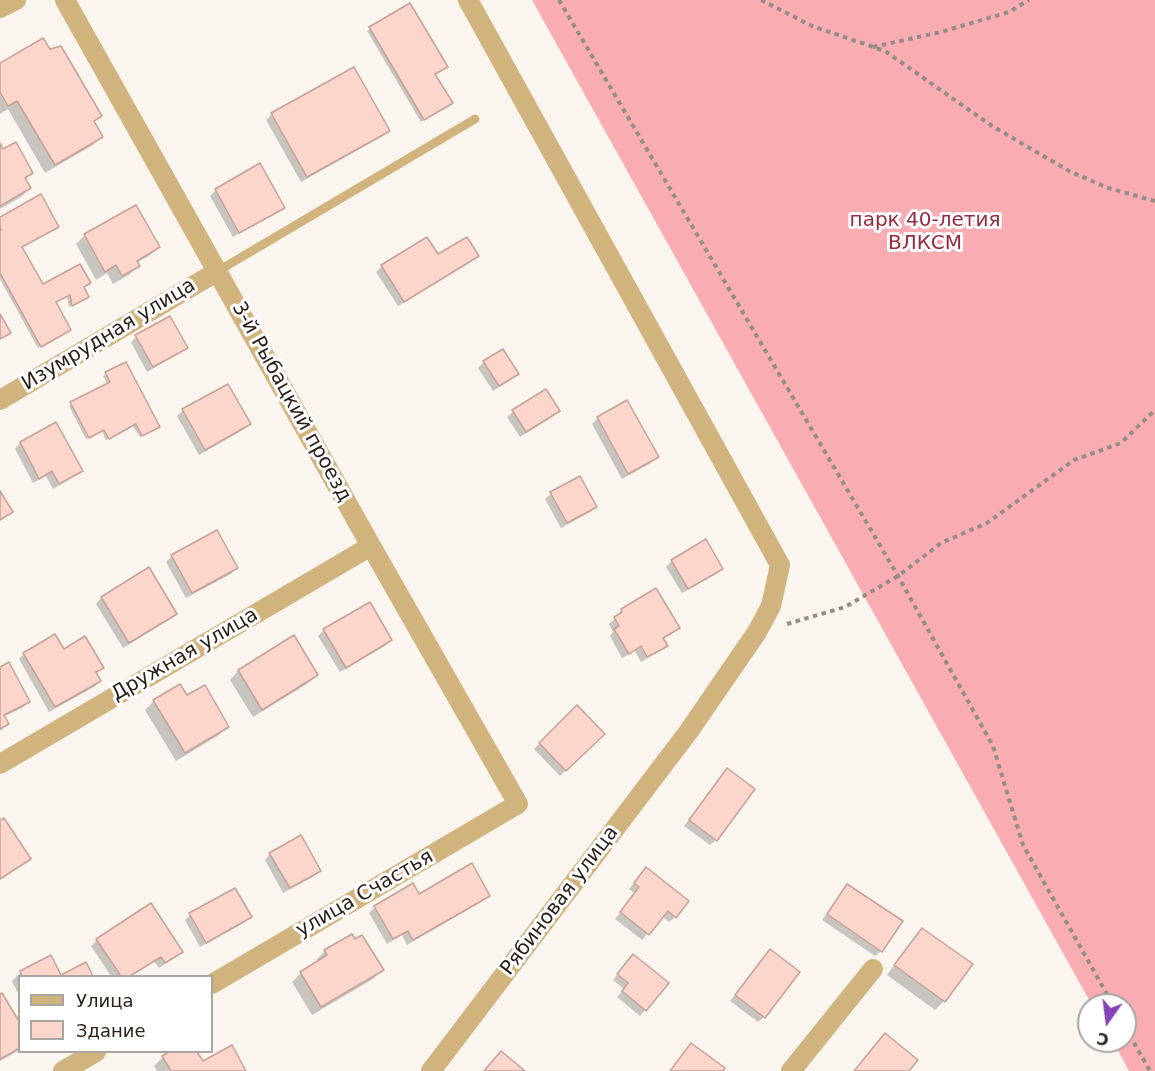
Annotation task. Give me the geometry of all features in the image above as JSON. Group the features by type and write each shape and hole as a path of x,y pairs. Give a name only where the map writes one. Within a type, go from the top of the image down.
{"street":[{"path":"0,8 16,0"},
{"name":"3-й Рыбацкий проезд","path":"65,0 518,804"},
{"name":"Рябиновая улица","path":"431,1071 689,731 757,632 771,606 780,565 468,0"},
{"name":"Изумрудная улица","path":"0,400 218,271"},
{"name":"Дружная улица","path":"0,764 371,546"},
{"name":"улица Счастья","path":"213,983 518,804"},
{"path":"791,1071 873,969"},
{"path":"63,1071 94,1053"}],"lane":[{"path":"218,271 475,119"}],"path":[{"path":"559,0 898,576 993,746 1023,845 1106,993"},
{"path":"761,0 812,26 885,51 992,126 1069,171 1108,188 1155,201"},
{"path":"873,47 941,32 1009,12 1029,0"},
{"path":"757,632 845,607 898,576 941,543 987,523 1074,460 1121,443 1155,410"},
{"path":"1137,1048 1150,1071"}],"green space":[{"name":"парк 40-летия ВЛКСМ","path":"532,0 1155,0 1155,1071 1129,1071 1119,1053 1137,1053 1137,993 1085,993"}],"building":[{"path":"410,3 448,67 435,74 453,103 424,120 369,27"},
{"path":"43,38 50,49 61,46 102,116 94,121 103,137 55,165 17,101 8,106 0,92 0,63"},
{"path":"354,67 390,131 307,177 271,113"},
{"path":"16,142 33,173 25,178 31,188 0,206 0,143 3,149"},
{"path":"260,163 285,208 239,233 215,189"},
{"path":"41,194 59,227 22,247 43,284 80,264 91,283 84,287 89,297 72,306 70,295 56,302 71,330 41,347 0,273 0,217"},
{"path":"136,205 160,247 137,261 140,266 122,276 116,265 105,272 84,234"},
{"path":"427,237 438,254 467,237 479,256 404,302 381,265"},
{"path":"0,314 11,333 0,339"},
{"path":"170,316 188,348 153,367 135,335"},
{"path":"503,349 519,374 499,386 483,361"},
{"path":"126,362 160,427 142,436 136,424 109,439 104,430 89,438 70,402 110,382 105,372"},
{"path":"228,384 251,424 205,450 182,409"},
{"path":"546,389 560,411 526,432 512,410"},
{"path":"627,400 659,457 628,474 597,417"},
{"path":"56,422 83,471 59,484 52,471 39,479 20,442"},
{"path":"580,476 597,507 567,523 550,492"},
{"path":"0,491 13,512 0,520"},
{"path":"217,530 238,568 192,593 171,555"},
{"path":"706,539 723,569 688,589 671,560"},
{"path":"149,567 177,614 129,643 101,597"},
{"path":"656,588 680,628 663,638 668,646 647,657 641,646 629,654 614,629 619,626 614,617 622,612 621,609"},
{"path":"370,602 392,640 346,668 323,629"},
{"path":"55,634 64,649 85,636 104,668 96,672 101,681 55,707 23,653"},
{"path":"294,635 318,675 262,710 238,670"},
{"path":"9,662 30,702 4,715 9,724 0,729 0,667"},
{"path":"180,684 187,695 205,685 229,727 185,753 153,700"},
{"path":"577,705 605,734 566,771 539,743"},
{"path":"727,768 755,789 717,841 689,820"},
{"path":"4,818 31,859 0,879 0,820"},
{"path":"301,835 321,871 290,888 269,853"},
{"path":"472,863 490,896 413,940 408,931 393,939 374,906 413,883 419,894"},
{"path":"646,867 689,901 676,918 668,911 649,935 620,912 639,887 634,883"},
{"path":"847,884 903,921 882,952 827,914"},
{"path":"235,888 252,917 206,943 189,913"},
{"path":"151,903 183,952 165,963 161,957 132,975 120,975 96,939"},
{"path":"922,928 973,964 945,1002 894,965"},
{"path":"352,934 355,939 362,935 384,970 321,1007 300,972 327,955 324,950"},
{"path":"770,949 800,972 765,1018 735,995"},
{"path":"633,954 669,983 646,1011 622,991 628,983 617,974"},
{"path":"51,955 61,975 22,975 20,971"},
{"path":"86,962 92,975 61,975"},
{"path":"2,993 18,1020 18,1049 0,1059 0,994"},
{"path":"885,1033 918,1060 909,1071 854,1071"},
{"path":"691,1043 725,1068 723,1071 670,1071"},
{"path":"232,1045 246,1071 171,1071 162,1056 167,1053 198,1053 203,1061"},
{"path":"501,1051 525,1071 484,1071"}]}
